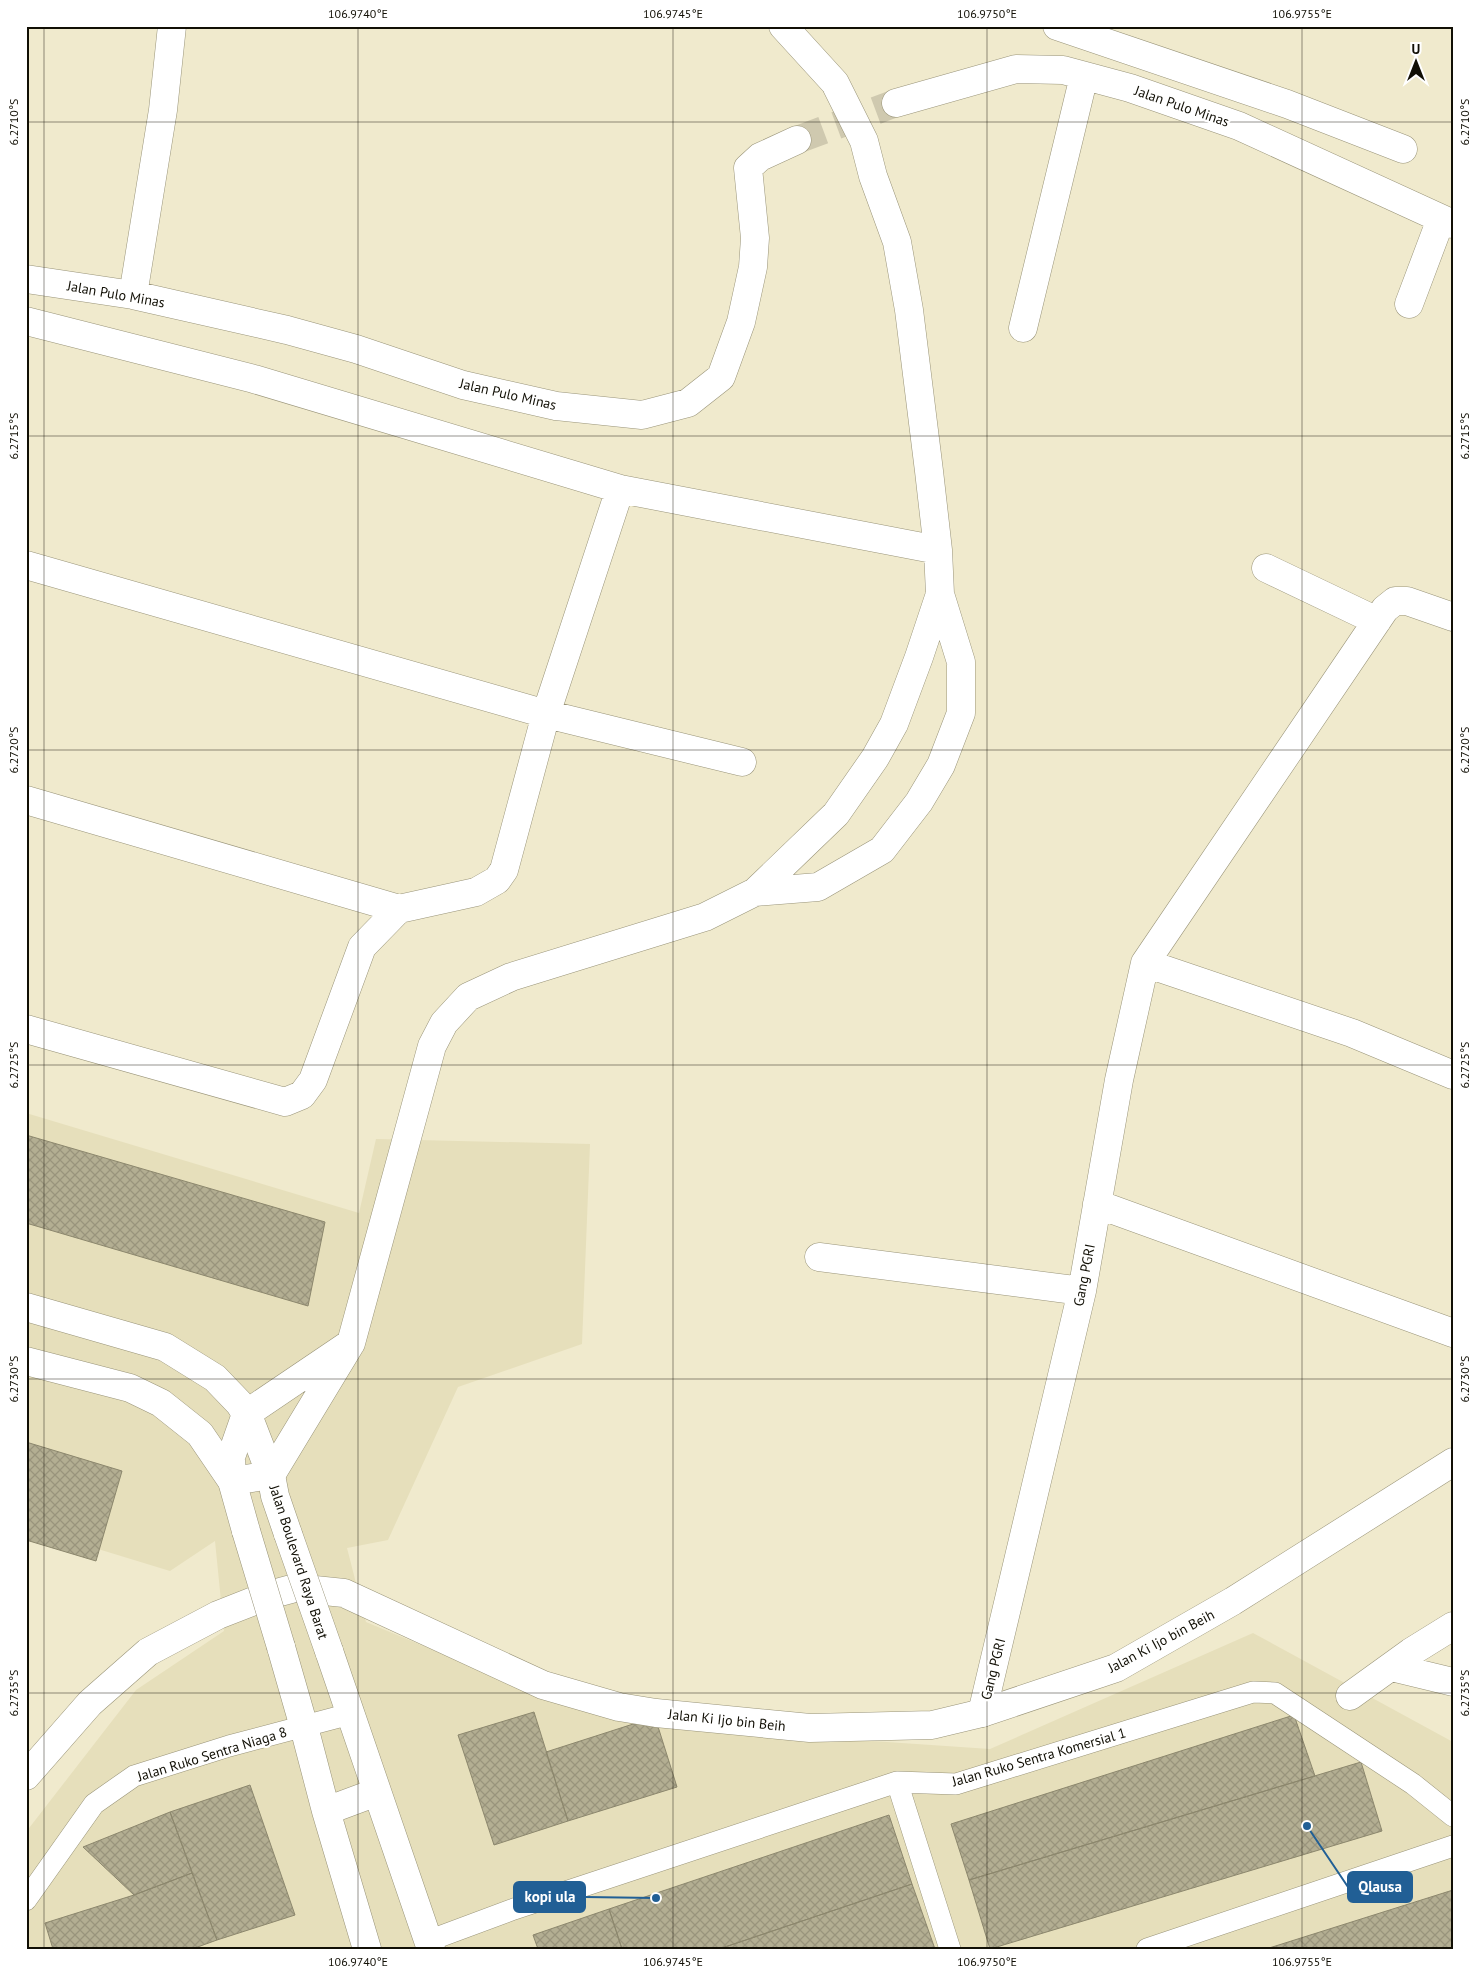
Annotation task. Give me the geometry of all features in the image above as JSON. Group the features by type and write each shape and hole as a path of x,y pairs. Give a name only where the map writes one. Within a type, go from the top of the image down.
{"street":[{"path":"133,295 163,110 172,26"},
{"path":"754,892 818,887 882,850 919,802 941,765 961,713 962,662 940,594 938,550 909,310 897,242 873,176 864,141 835,83 783,26"},
{"path":"1057,26 1287,104 1403,149"},
{"name":"Jalan Pulo Minas","path":"896,103 1016,70 1063,70 1130,88 1239,126 1447,222"},
{"path":"1023,328 1084,76"},
{"name":"Jalan Pulo Minas","path":"26,279 133,295 295,333 356,349 463,385 556,406 642,415 688,403 721,377 741,322 753,268 755,238 748,168 760,158 797,140"},
{"path":"1409,304 1447,222"},
{"path":"26,321 254,379 620,489 938,550"},
{"path":"26,800 399,909 476,892 497,880 504,870 546,714 620,489"},
{"path":"26,565 546,714 742,762"},
{"path":"1266,568 1377,621"},
{"path":"232,1481 271,1475 351,1343 432,1046 444,1023 468,997 511,977 705,918 754,892 836,814 875,758 894,724 940,594"},
{"path":"1453,617 1408,601 1395,601 1386,610 1144,963 1352,1033 1453,1075"},
{"path":"26,1029 285,1102 302,1095 313,1080 362,947 399,909"},
{"name":"Gang PGRI","path":"982,1713 1082,1291 1119,1080 1144,963"},
{"path":"1097,1204 1453,1333"},
{"path":"819,1257 1082,1291"},
{"name":"Jalan Boulevard Raya Barat","path":"26,1307 165,1348 215,1378 239,1403 250,1418 271,1475 275,1496 429,1945"},
{"path":"351,1343 246,1414 231,1457 232,1481 367,1949"},
{"path":"26,1361 130,1388 161,1403 200,1434 232,1481"},
{"name":"Jalan Ki Ijo bin Beih","path":"26,1776 90,1703 148,1652 218,1615 269,1595 295,1588 344,1593 543,1685 619,1707 656,1713 810,1728 932,1725 982,1713 1116,1668 1233,1601 1453,1462"},
{"path":"1350,1696 1453,1626"},
{"path":"1391,1667 1453,1682"},
{"path":"326,1811 377,1792"}],"lane":[{"name":"Jalan Ruko Sentra Komersial 1","path":"429,1945 514,1909 897,1782 956,1784 1253,1692 1275,1693 1413,1784 1453,1816"},
{"name":"Jalan Ruko Sentra Niaga 8","path":"26,1900 94,1804 134,1776 229,1746 350,1714"},
{"path":"897,1782 950,1949"},
{"path":"1148,1949 1453,1846"}],"shaded area":[{"path":"26,1113 359,1213 376,1139 590,1144 582,1344 458,1387 388,1540 347,1548 366,1622 546,1697 769,1734 990,1749 1253,1633 1453,1742 1453,1949 26,1949 26,1832 136,1690 224,1631 215,1541 170,1571 26,1527"}],"building":[{"path":"26,1135 325,1222 308,1306 26,1223"},
{"path":"26,1442 122,1471 96,1561 26,1540"},
{"path":"534,1712 568,1821 494,1845 458,1735"},
{"path":"1294,1715 1315,1776 969,1880 951,1824"},
{"path":"655,1717 677,1787 568,1821 546,1752"},
{"path":"1361,1762 1382,1831 990,1949 969,1880"},
{"path":"250,1785 295,1915 217,1940 170,1812"},
{"path":"170,1812 192,1873 134,1895 83,1847"},
{"path":"889,1815 912,1884 719,1949 622,1949 609,1909"},
{"path":"192,1873 217,1940 192,1949 53,1949 45,1923 134,1895"},
{"path":"912,1884 935,1949 719,1949"},
{"path":"1453,1890 1453,1949 1266,1949"},
{"path":"609,1909 622,1949 538,1949 533,1935"}],"tunnel":[{"path":"797,140 896,103"}],"place":[{"name":"Qlausa","path":"1307,1826"},
{"name":"kopi ula","path":"656,1898"}]}
